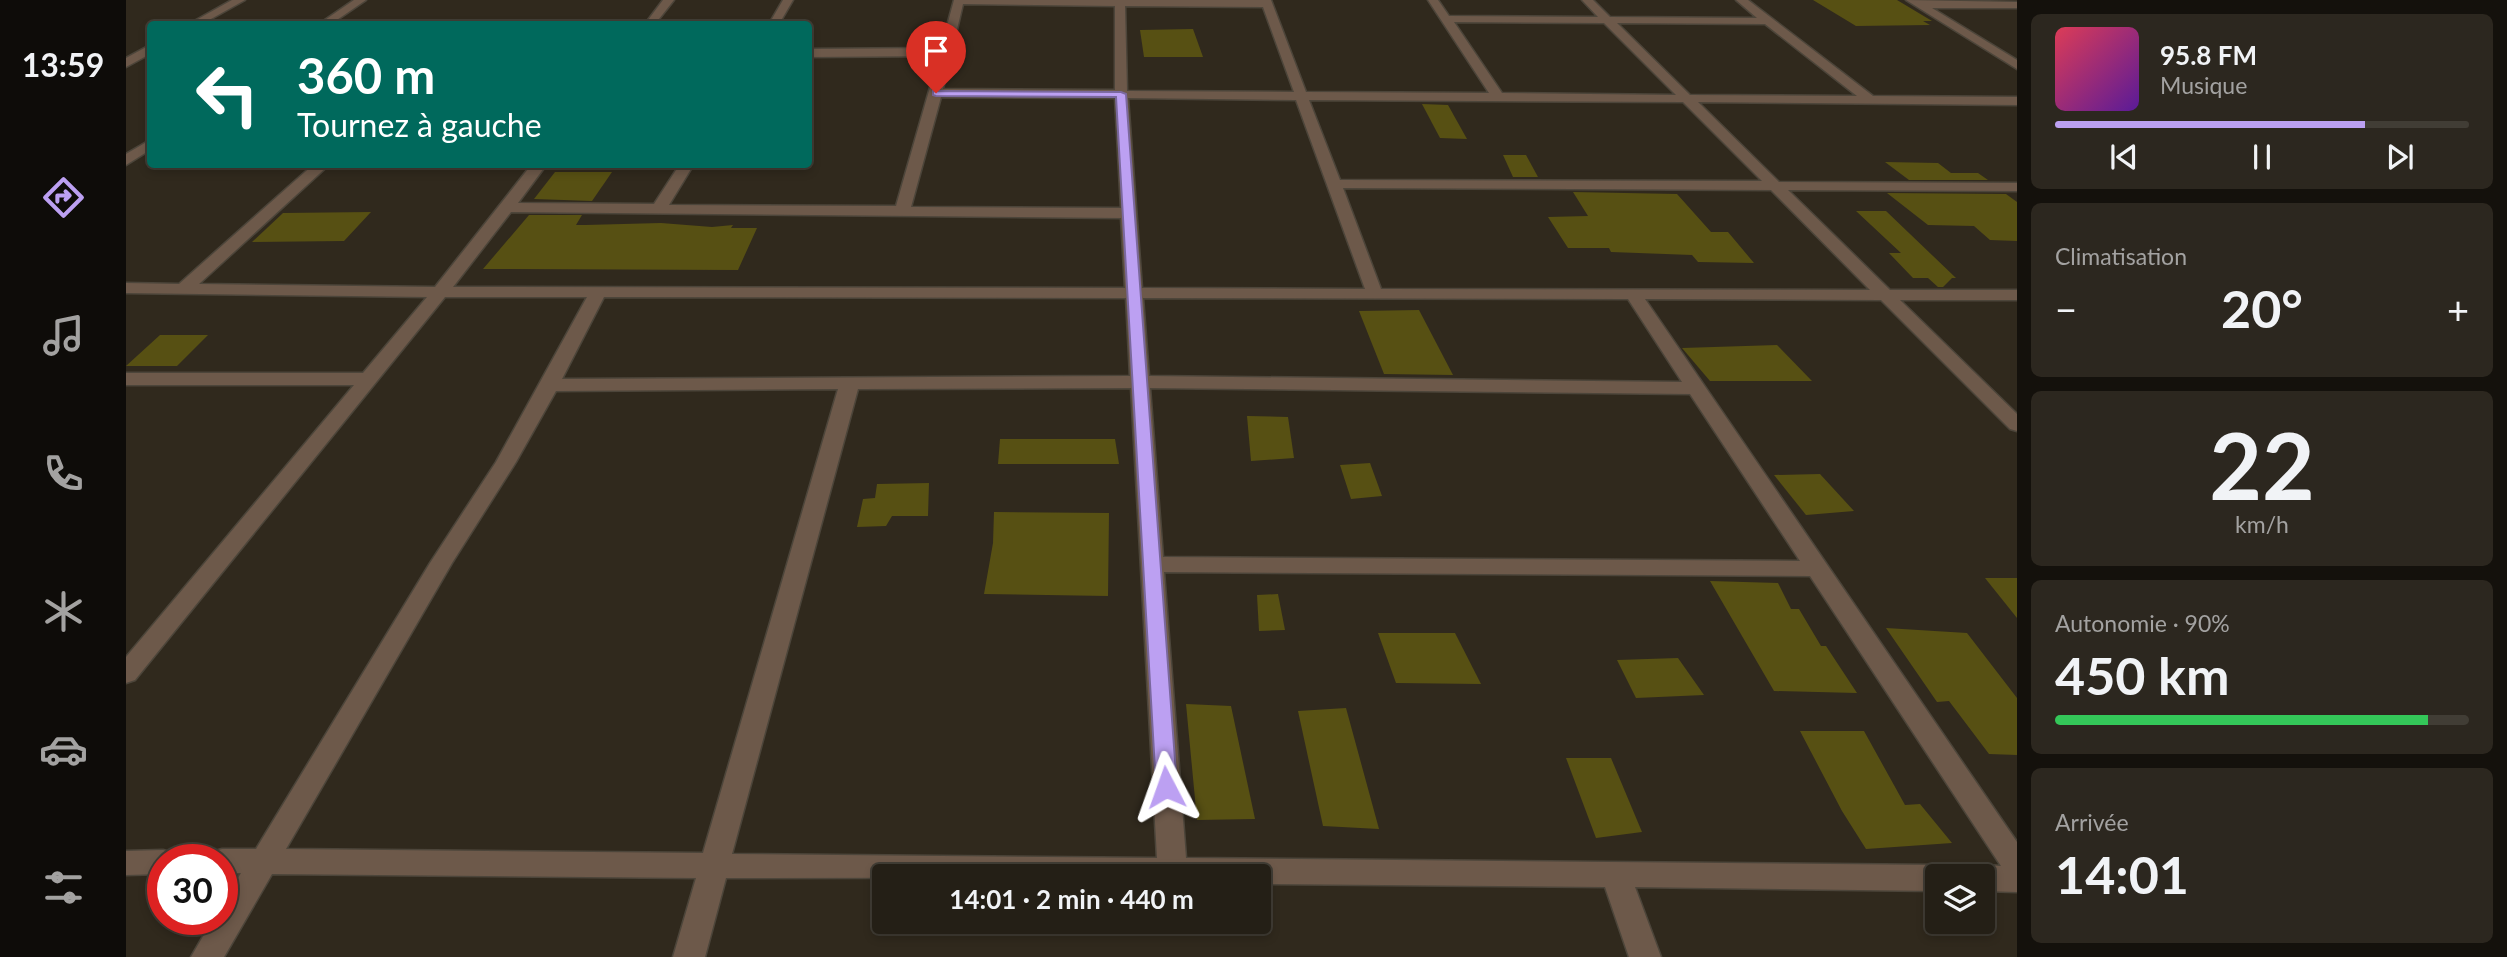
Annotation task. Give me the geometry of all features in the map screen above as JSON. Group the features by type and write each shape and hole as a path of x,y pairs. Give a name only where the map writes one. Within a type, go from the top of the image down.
{"street":[{"path":"201,21 240,0"},
{"path":"329,21 361,0"},
{"path":"658,0 669,0"},
{"path":"652,21 669,0"},
{"path":"776,21 788,0"},
{"path":"1433,0 1498,97"},
{"path":"1587,0 2017,425"},
{"path":"1741,0 1870,100"},
{"path":"902,211 959,1 1120,4 1267,2 1375,294"},
{"path":"1915,2 2017,5"},
{"path":"1915,2 2017,65"},
{"path":"1120,4 1121,94 1128,213 1172,864"},
{"path":"1447,19 1768,21"},
{"path":"812,53 945,52"},
{"path":"126,64 147,53"},
{"path":"936,93 2017,101"},
{"path":"126,161 147,146"},
{"path":"184,288 319,168"},
{"path":"126,674 440,292 537,168"},
{"path":"659,209 685,168"},
{"path":"1333,184 2017,187"},
{"path":"506,207 1128,213"},
{"path":"126,288 440,292 2017,295"},
{"path":"207,957 434,575 506,463 550,386 598,292"},
{"path":"1633,294 2017,866"},
{"path":"126,379 369,379"},
{"path":"689,957 850,382"},
{"path":"550,386 1140,382 1695,388"},
{"path":"1152,565 1817,569"},
{"path":"238,861 872,867"},
{"path":"126,863 147,862"},
{"path":"1271,871 1925,878"},
{"path":"1616,874 1645,957"},
{"path":"1995,878 2017,879"}],"building":[{"path":"1813,0 1897,0 1932,21 1923,21 1930,25 1856,26"},
{"path":"1193,29 1203,57 1144,57 1140,30"},
{"path":"1422,104 1448,105 1467,139 1440,138"},
{"path":"1503,155 1526,155 1538,177 1513,177"},
{"path":"1885,162 1938,163 1951,173 1978,173 1988,180 1909,180"},
{"path":"555,172 612,172 592,201 534,199"},
{"path":"1573,192 1677,194 1711,232 1728,232 1754,263 1698,262 1692,255 1611,252 1609,248 1568,248 1548,217 1588,216"},
{"path":"1887,193 2006,194 2017,202 2017,241 1990,240 1974,226 1928,225"},
{"path":"1856,211 1886,211 1956,278 1952,278 1943,287 1938,287 1928,278 1913,278 1889,253 1901,253"},
{"path":"371,212 344,241 252,242 283,213"},
{"path":"529,215 582,215 576,225 661,223 757,228 738,270 483,269"},
{"path":"1419,310 1453,375 1384,374 1359,311"},
{"path":"160,335 208,335 177,366 126,366"},
{"path":"1777,345 1812,381 1710,381 1682,348"},
{"path":"1247,416 1288,417 1294,458 1251,461"},
{"path":"1000,439 1115,439 1119,464 998,464"},
{"path":"1370,463 1382,496 1351,499 1340,465"},
{"path":"1820,474 1854,511 1806,515 1774,475"},
{"path":"929,483 928,516 892,516 886,526 857,527 863,499 875,498 877,484"},
{"path":"994,512 1109,513 1108,596 984,594 993,543"},
{"path":"1985,578 2017,578 2017,618"},
{"path":"1710,581 1778,583 1791,609 1799,609 1821,646 1826,646 1857,693 1774,691"},
{"path":"1278,594 1285,630 1259,631 1257,595"},
{"path":"1886,628 1967,633 2017,698 2017,755 1989,754 1949,701 1937,702"},
{"path":"1378,633 1455,633 1481,684 1396,683"},
{"path":"1678,658 1704,695 1636,698 1617,660"},
{"path":"1186,704 1231,706 1255,819 1197,820"},
{"path":"1346,708 1379,829 1323,826 1298,711"},
{"path":"1800,731 1864,731 1905,805 1920,804 1952,843 1866,849 1842,811"},
{"path":"1566,758 1611,758 1642,832 1596,838"}],"route":[{"path":"936,93 1121,94 1166,787"}]}
